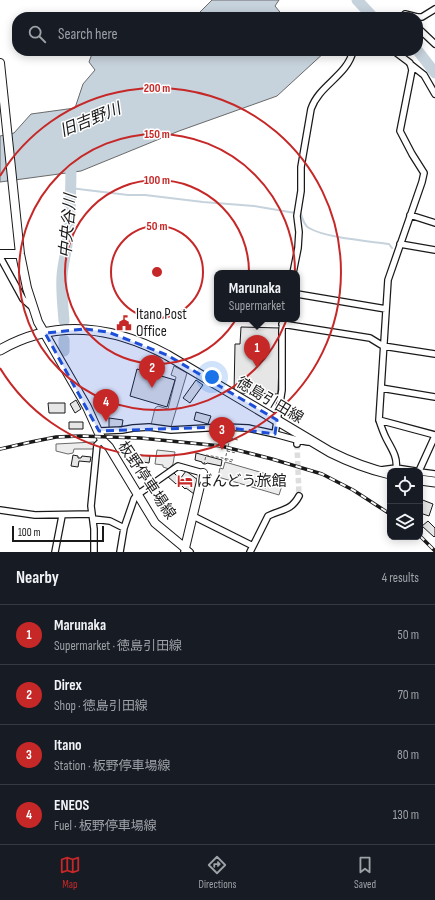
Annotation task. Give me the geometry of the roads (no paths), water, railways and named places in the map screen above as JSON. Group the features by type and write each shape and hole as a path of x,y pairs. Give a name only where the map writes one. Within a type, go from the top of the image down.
{"main road":[{"name":"板野停車場線","path":"0,63 20,254 23,275 32,307 38,322 88,407 102,440 109,447 155,523 186,551"},
{"path":"0,254 20,254"},
{"name":"徳島引田線","path":"0,350 26,338 69,329 86,329 108,332 133,339 167,356 277,420 313,443 356,465 373,470 387,471"},
{"name":"板野停車場線","path":"186,551 203,472"},
{"path":"423,480 435,482"}],"street":[{"path":"423,16 435,9"},
{"path":"423,33 435,44"},
{"path":"294,270 298,248 299,232 297,214 301,191 301,167 309,116 312,105 319,93 343,71 350,62 352,56"},
{"path":"400,56 424,75 435,94"},
{"path":"393,468 395,455 386,439 379,420 388,280 424,173 400,131 412,70 410,64"},
{"path":"410,215 435,223"},
{"path":"400,244 435,250"},
{"path":"0,258 23,299 32,307"},
{"path":"300,295 386,309"},
{"path":"275,434 282,390 283,322 370,338 383,346 435,354"},
{"path":"381,388 435,397"},
{"path":"379,420 435,435 421,468"},
{"path":"99,431 133,428 171,430 224,426 248,428 275,434 297,442 313,443"},
{"path":"94,552 92,496 96,451 102,440"},
{"path":"120,552 124,528 134,499 137,495 178,466 203,472"},
{"path":"423,472 435,474"},
{"path":"193,516 252,549 268,516 286,510 293,505 299,496"},
{"path":"0,510 35,515 93,516 110,521 124,528"},
{"path":"55,552 62,516"}],"water":[{"path":"212,0 279,0 275,6 280,12 200,12"},
{"name":"旧吉野川","path":"91,56 321,56 277,96 179,131 81,171 0,182 0,136 14,133 31,114 75,108 83,84 95,70 89,62"}],"waterway":[{"path":"357,0 368,12"},
{"path":"422,56 435,73"},
{"name":"中央谷川","path":"64,321 62,282 70,216 71,157"},
{"path":"70,188 128,195 145,195 254,206 301,214 306,225 316,231 348,239 389,244 392,248"},
{"name":"中央谷川","path":"64,340 64,351"}],"tunnel":[{"path":"297,444 299,496"}],"railway":[{"path":"0,449 56,437 80,436 140,438 221,446 322,474 353,490 387,512"},
{"path":"423,539 435,551"}],"place":[{"name":"Itano Post Office","path":"124,323"},
{"name":"Marunaka","path":"257,368"},
{"name":"Direx","path":"152,388"},
{"name":"ENEOS","path":"106,422"},
{"name":"Itano","path":"222,450"},
{"name":"ばんどう旅館","path":"185,481"}]}
